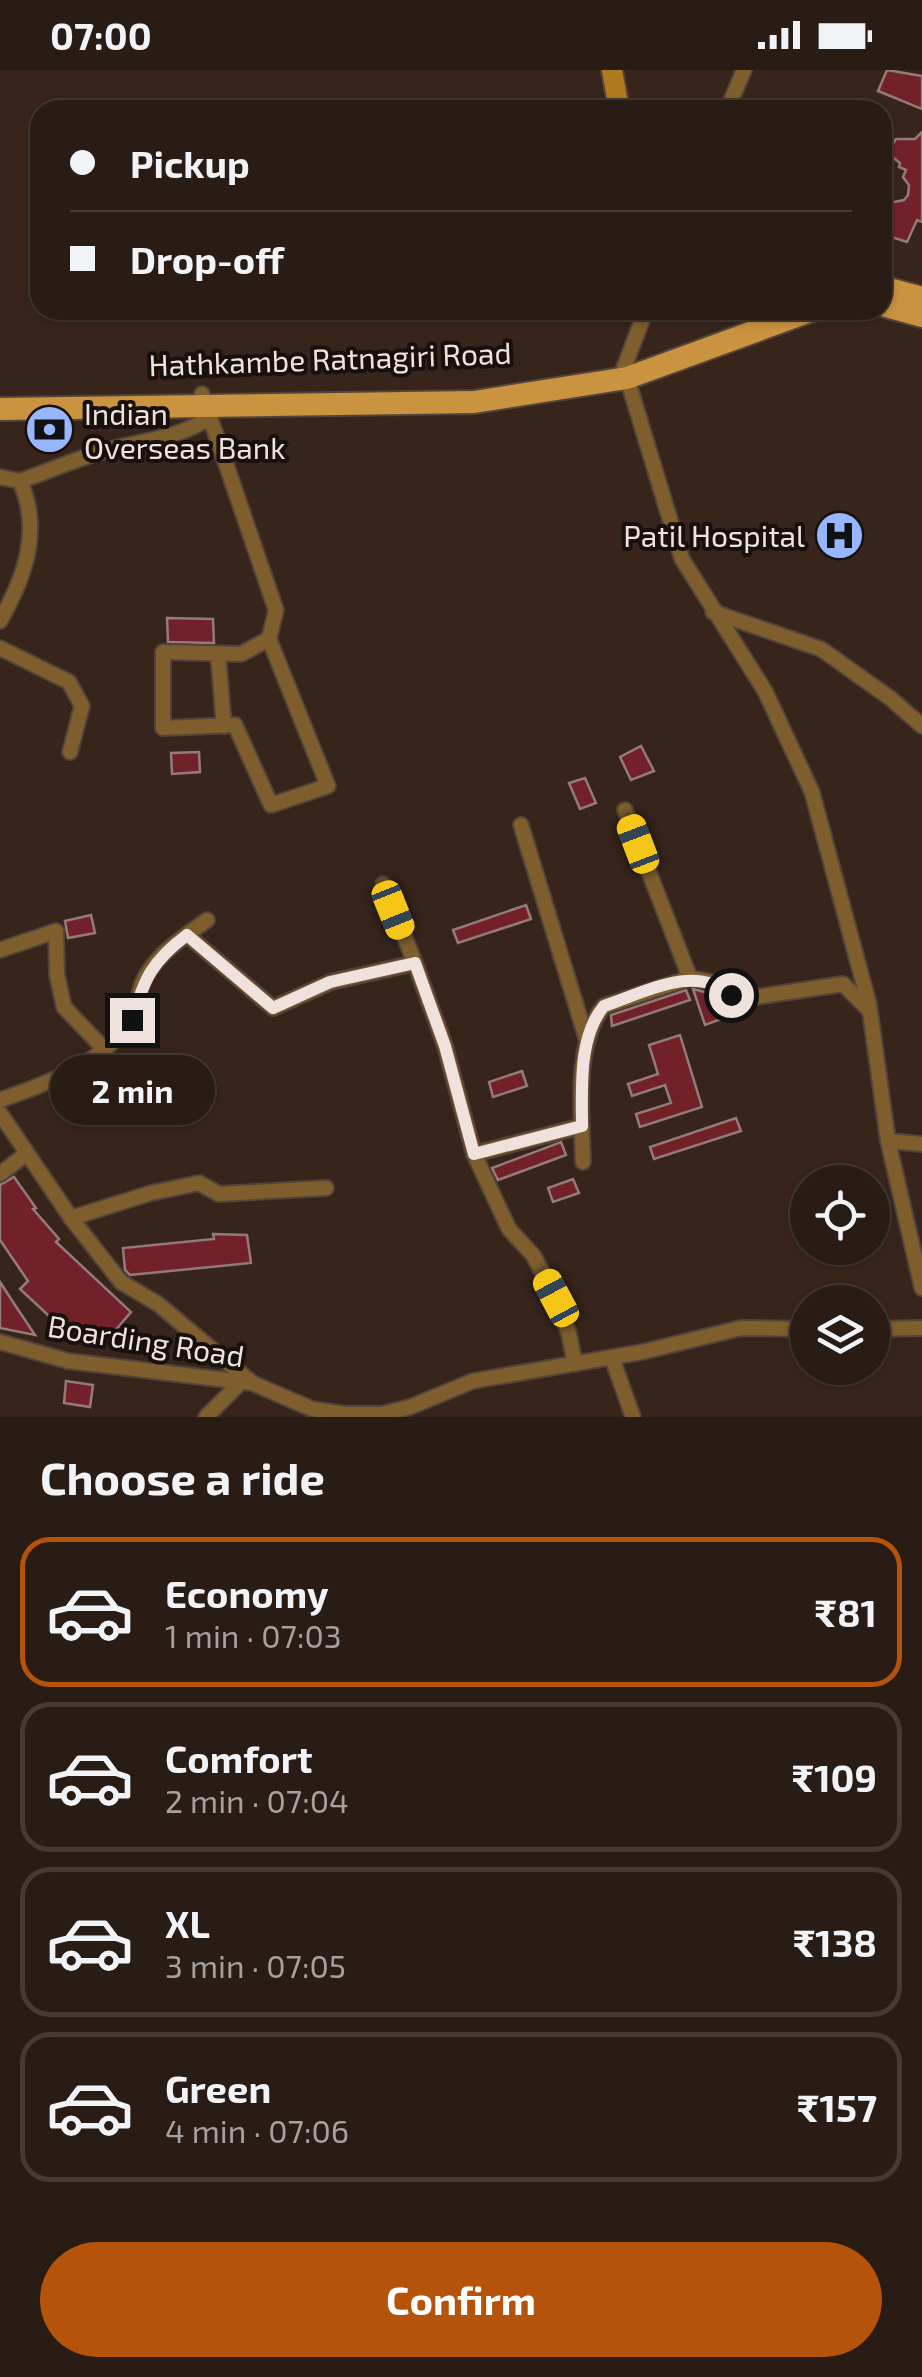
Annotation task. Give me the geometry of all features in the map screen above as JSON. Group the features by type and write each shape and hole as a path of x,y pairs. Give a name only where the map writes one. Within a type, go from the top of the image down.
{"main road":[{"path":"892,290 922,298"},
{"path":"892,308 922,316"},
{"name":"Hathkambe Ratnagiri Road","path":"0,396 207,405 470,389 626,373 746,320"},
{"path":"626,373 783,320"},
{"path":"0,408 207,405"}],"street":[{"path":"612,70 617,100"},
{"path":"731,100 744,70"},
{"path":"643,320 626,373 682,559 765,691 812,792 870,1010 888,1140 922,1288"},
{"path":"0,477 20,481 109,450 165,440 188,431 207,405"},
{"path":"207,405 276,610 270,640 328,786 271,804 235,726 164,728 162,652 241,654 270,640"},
{"path":"0,621 19,587 29,558 30,525 20,481"},
{"path":"712,612 821,649 922,726"},
{"path":"0,648 68,682 82,706 70,752"},
{"path":"218,654 224,726"},
{"path":"626,810 690,978"},
{"path":"521,825 588,1042"},
{"path":"383,884 445,1046 474,1154 509,1229 533,1255 556,1298 569,1334 574,1364"},
{"path":"0,1100 68,1076 104,1049 132,1020 143,980 164,952 207,920"},
{"path":"0,950 56,930 57,975 64,1007 104,1049"},
{"path":"187,935 273,1008 330,982 415,963"},
{"path":"583,1162 582,1086 588,1042 597,1014 604,1006 690,978 717,983 742,999 843,984 870,1010"},
{"path":"0,1114 71,1218 121,1282 158,1304 247,1382 206,1417"},
{"path":"474,1154 582,1126"},
{"path":"888,1140 922,1144"},
{"path":"0,1174 26,1154"},
{"path":"71,1218 150,1193 199,1183 219,1194 326,1188"},
{"name":"Boarding Road","path":"0,1342 68,1361 247,1382 312,1409 381,1416 473,1382 612,1358 741,1328 790,1329"},
{"path":"890,1329 922,1328"},
{"path":"612,1358 633,1417"},
{"path":"222,1403 224,1380"}],"building":[{"path":"887,70 922,76 922,109 878,91"},
{"path":"922,132 922,222 917,220 907,242 892,237 892,201 904,200 909,185 903,177 906,170 892,157 892,145 896,139 915,139"},
{"path":"841,517 853,545 834,553 822,525"},
{"path":"167,618 213,619 214,643 168,642"},
{"path":"641,746 654,771 631,780 620,757"},
{"path":"199,752 200,772 172,774 171,753"},
{"path":"585,778 596,803 580,809 569,783"},
{"path":"526,905 531,919 458,943 453,930"},
{"path":"91,915 95,933 68,938 65,921"},
{"path":"693,989 716,995 724,1018 705,1025"},
{"path":"686,990 690,1000 612,1026 611,1015"},
{"path":"680,1035 702,1107 640,1127 636,1114 671,1103 665,1085 632,1096 628,1084 658,1074 649,1045"},
{"path":"522,1071 527,1086 493,1097 489,1082"},
{"path":"736,1118 741,1131 654,1159 650,1147"},
{"path":"561,1142 566,1155 498,1180 492,1168"},
{"path":"14,1177 36,1208 33,1209 59,1239 56,1242 131,1312 114,1332 78,1343 20,1289 28,1281 0,1240 0,1185"},
{"path":"573,1179 579,1193 553,1202 548,1188"},
{"path":"213,1234 247,1235 251,1263 130,1275 125,1270 123,1248 214,1239"},
{"path":"0,1282 13,1302 35,1335 0,1328"},
{"path":"66,1381 93,1385 90,1407 64,1403"}],"place":[{"name":"Indian Overseas Bank","path":"49,430"},
{"name":"Patil Hospital","path":"840,535"}],"route":[{"path":"132,1020 143,980 164,952 187,935 273,1008 330,982 415,963 445,1046 474,1154 582,1126 588,1042 597,1014 604,1006 690,978 717,983 731,995"}]}
